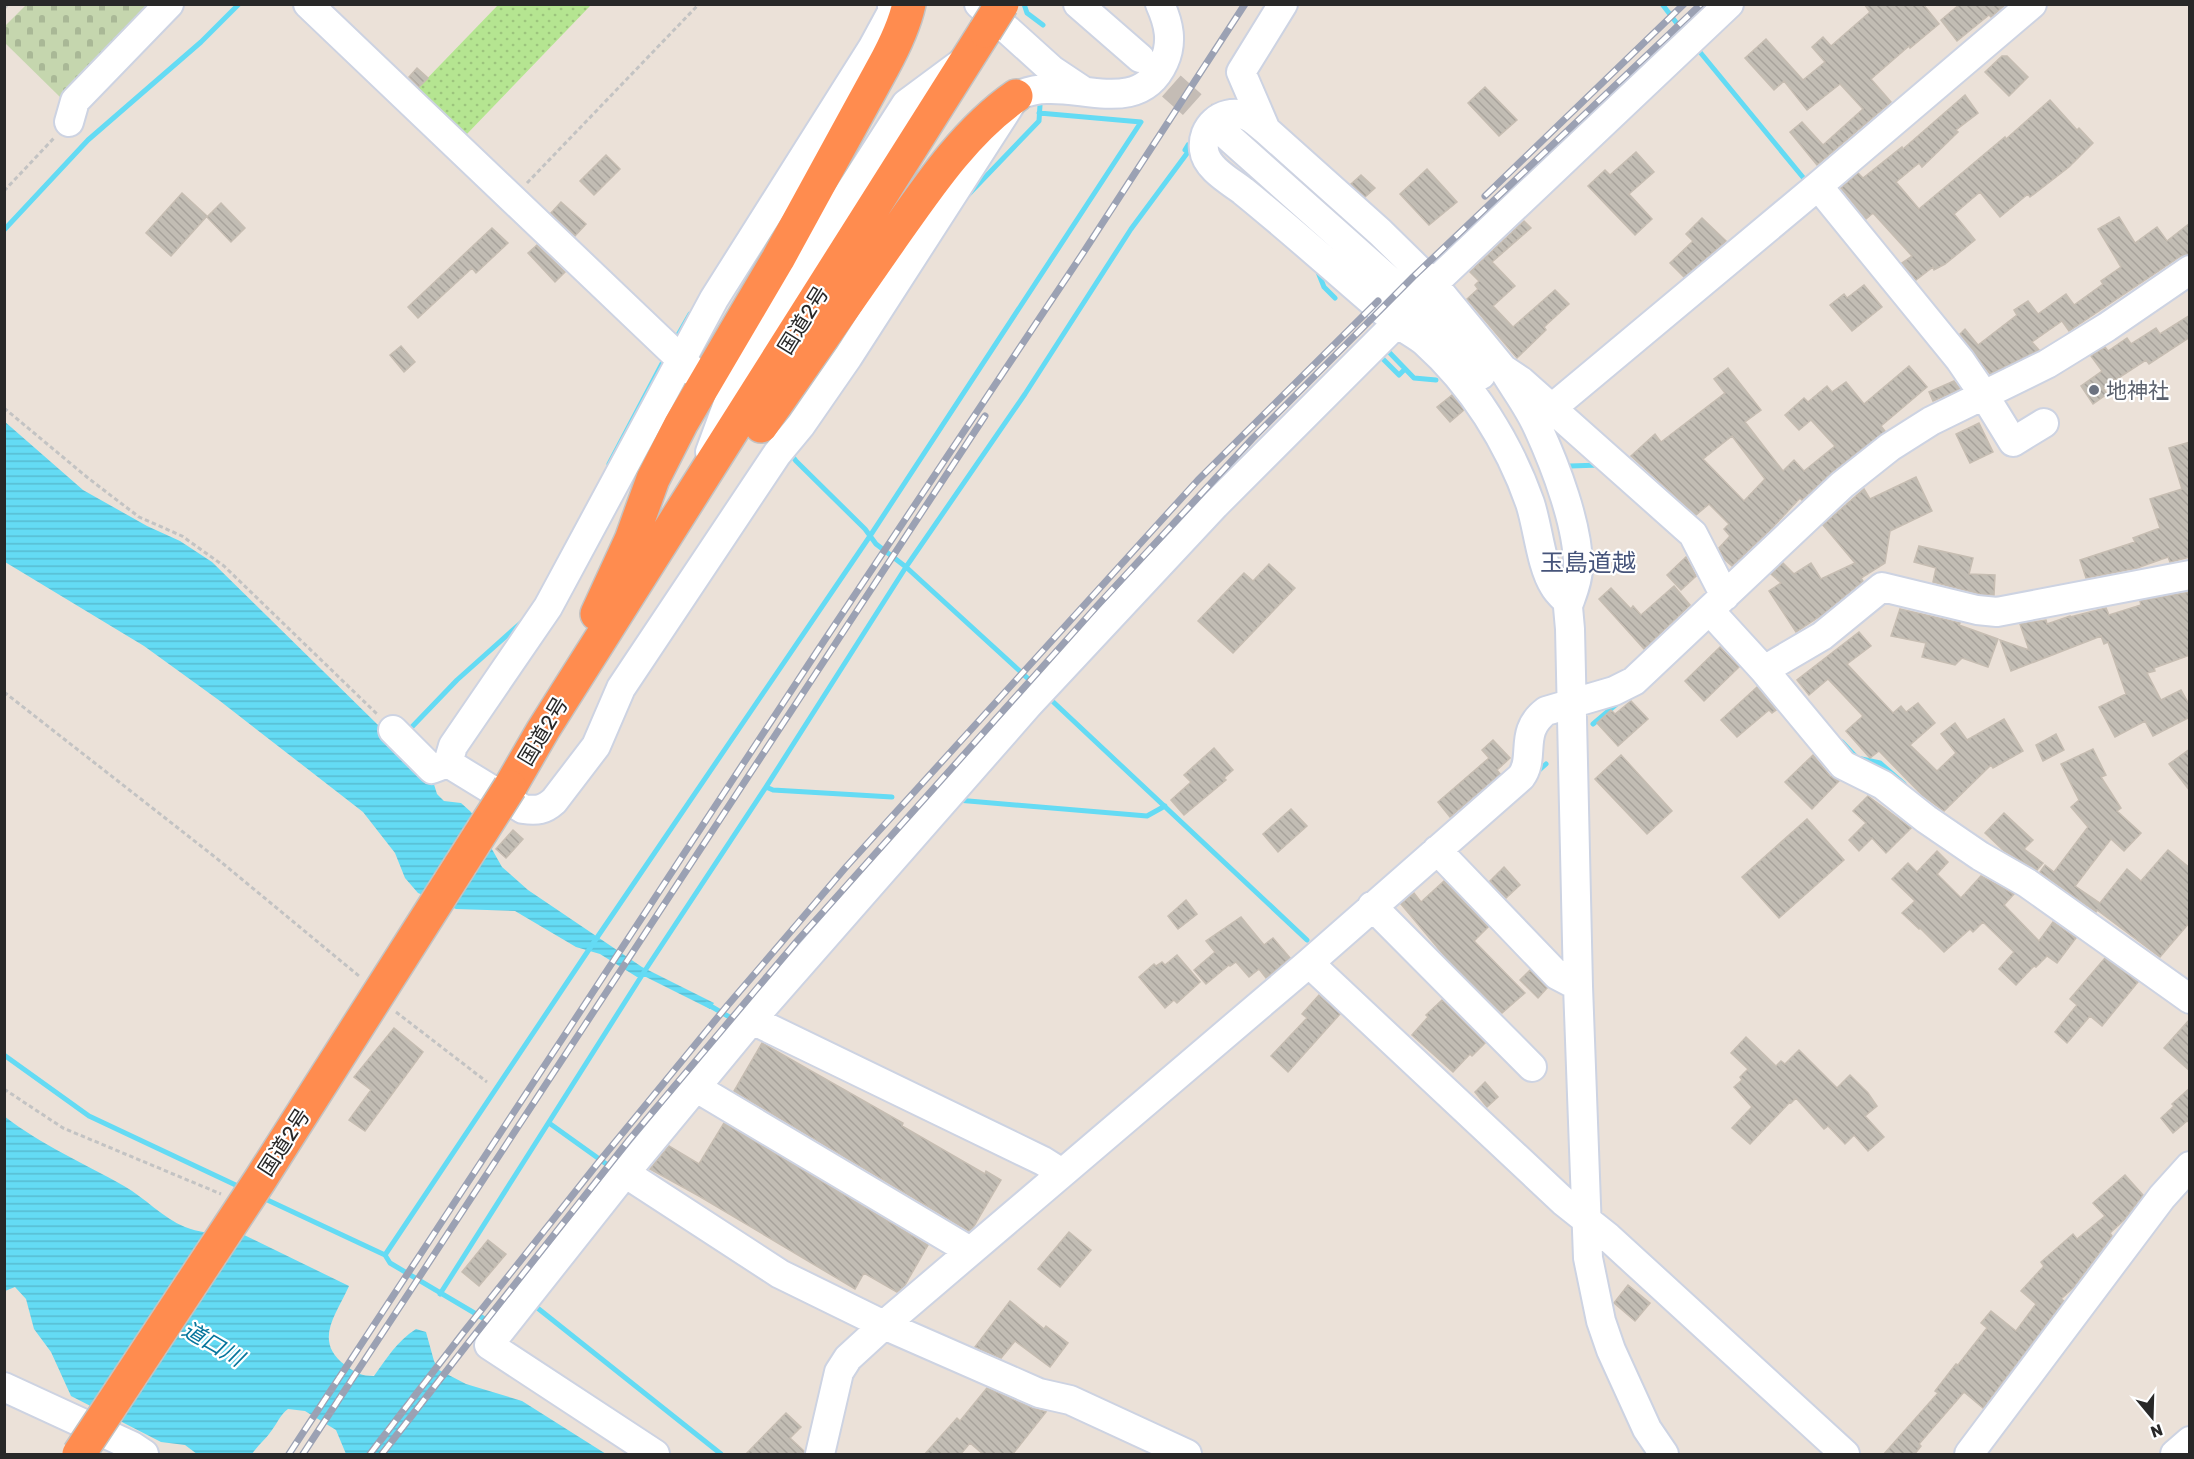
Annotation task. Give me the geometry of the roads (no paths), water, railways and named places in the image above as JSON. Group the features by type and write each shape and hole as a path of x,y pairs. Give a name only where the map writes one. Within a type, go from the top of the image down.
{"highway":[{"path":"543,730 631,540 658,470 681,424 778,259 888,59 906,19 909,4"},
{"name":"国道2号","path":"79,1455 260,1180 510,787 543,730 968,59 989,13"},
{"path":"619,610 663,570 919,201 986,120 1016,96"}],"street":[{"path":"69,122 75,101 169,4"},
{"path":"308,4 680,358"},
{"path":"448,763 453,746 548,607 680,358 714,299 873,47 892,12 892,4"},
{"path":"1078,4 1140,58"},
{"path":"448,763 523,809 536,811 547,808 596,746 621,688 770,448 801,425 848,357 1016,96 1047,89 1117,95 1140,88 1149,82 1161,68 1169,45 1167,23 1160,4"},
{"path":"1266,130 1241,72 1283,4"},
{"path":"1433,284 1729,4"},
{"path":"1552,408 2032,4"},
{"path":"989,13 1052,70 1083,92"},
{"path":"1242,114 1266,130 1380,232 1433,284 1503,369 1537,426 1571,519 1578,568 1576,586 1569,603 1554,586 1528,500 1488,417 1447,363 1423,340 1397,323 1289,228 1209,163 1204,154 1205,133 1214,120 1222,116 1242,114"},
{"path":"1223,132 1453,340 1496,394 1513,422 1543,485 1555,526 1569,603 1578,986 1588,1258 1611,1350 1647,1429 1664,1455"},
{"path":"1818,186 1960,360 2013,442 2044,423"},
{"path":"820,1455 839,1372 848,1358 889,1320 1062,1173 1315,969 1376,910 1441,854 1521,777 1526,769 1529,735 1539,716 1546,711 1614,690 1634,681 1842,485 1890,447 1931,421 2047,364 2108,327 2190,270"},
{"path":"655,1455 489,1345 753,1024 1037,695 1215,505 1397,323"},
{"path":"1503,369 1521,381 1693,534 1717,603 1764,670 1843,765 1884,785 1926,819 1980,856 2027,883 2190,999"},
{"path":"1764,670 1822,636 1882,587 1977,610 1997,612 2190,575"},
{"path":"399,736 432,769 448,763"},
{"path":"1441,854 1557,975 1578,986"},
{"path":"1376,910 1532,1067"},
{"path":"1315,969 1586,1220 1608,1237 1845,1455"},
{"path":"753,1024 908,1094 1043,1161 1062,1173"},
{"path":"700,1090 970,1251"},
{"path":"1970,1455 2048,1347 2139,1231 2162,1197 2190,1166"},
{"path":"630,1176 780,1274 889,1320 1039,1393 1070,1400 1187,1455"},
{"path":"4,1387 132,1446 144,1455"},
{"path":"2175,1455 2190,1441"}],"water":[{"path":"4,421 83,490 147,526 180,541 212,562 432,778 437,794 444,801 461,803 471,812 502,867 528,890 642,967 714,1003 710,1009 646,977 637,977 600,954 576,947 515,911 456,909 418,893 405,878 395,853 363,812 220,701 144,646 5,562"},
{"name":"道口川","path":"4,1116 48,1145 124,1186 185,1227 205,1233 240,1233 349,1286 330,1327 329,1337 330,1347 335,1356 355,1372 374,1376 403,1339 416,1329 426,1332 434,1361 439,1370 466,1384 522,1401 606,1454 346,1454 336,1430 305,1411 288,1409 252,1454 197,1454 185,1445 161,1442 71,1396 51,1352 34,1329 26,1299 15,1287 5,1291"}],"waterway":[{"path":"4,230 88,140 201,42 239,4"},
{"path":"1024,4 1027,13 1043,25"},
{"path":"1662,4 1685,34"},
{"path":"1695,46 1806,181"},
{"path":"968,195 1039,121 1040,105"},
{"path":"385,1255 870,536 1141,122 1039,113"},
{"path":"440,1294 644,972 766,787 906,567 1025,394 1131,229 1188,152 1185,150 1188,145"},
{"path":"1318,272 1324,287 1335,298"},
{"path":"674,342 690,314"},
{"path":"1387,350 1414,378 1436,380"},
{"path":"1378,354 1399,375 1405,369"},
{"path":"609,464 665,358"},
{"path":"790,453 865,529 876,544 906,567 1035,685"},
{"path":"1570,466 1601,465"},
{"path":"408,731 457,680 523,621"},
{"path":"1048,697 1307,940"},
{"path":"1593,724 1619,702"},
{"path":"1842,742 1857,758 1880,763 1904,784"},
{"path":"1536,773 1546,764"},
{"path":"766,787 773,790 892,797"},
{"path":"957,800 1147,816 1165,806"},
{"path":"707,1004 738,1022"},
{"path":"4,1055 89,1116 242,1188"},
{"path":"549,1123 616,1171"},
{"path":"261,1197 385,1255 390,1263 493,1324"},
{"path":"533,1308 535,1306 721,1454"}],"tunnel":[{"path":"1140,58 1223,132"}],"railway":[{"path":"289,1454 816,653 1083,253 1245,4"},
{"path":"1485,196 1684,4"},
{"path":"382,1454 629,1140 797,941 1097,606 1252,439 1413,277 1701,4"},
{"path":"370,1454 598,1163 727,1006 846,867 1198,480 1378,301"},
{"path":"303,1454 985,416"}],"place":[{"name":"地神社","path":"2094,390"}],"district":[{"name":"玉島道越","path":"1588,563"}]}
